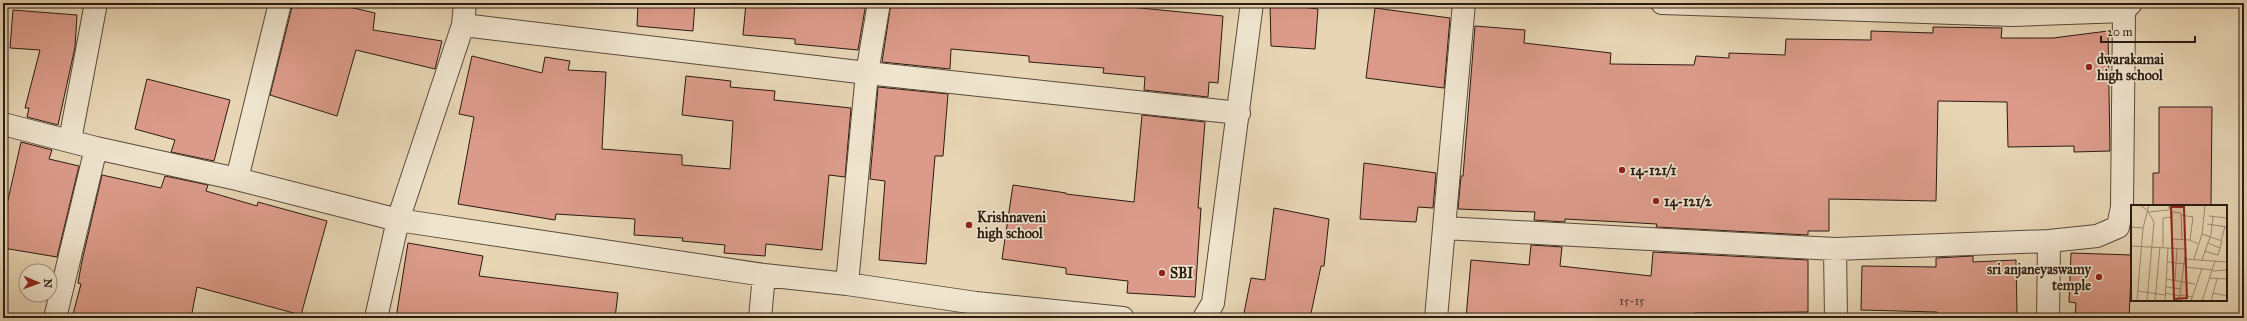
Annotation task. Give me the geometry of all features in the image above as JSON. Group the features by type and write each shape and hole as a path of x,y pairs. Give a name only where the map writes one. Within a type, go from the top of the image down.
{"street":[{"path":"70,140 96,3"},
{"path":"238,179 280,3"},
{"path":"376,318 398,220 462,25 465,3"},
{"path":"847,284 867,73 879,3"},
{"path":"1204,318 1213,303 1239,113 1252,3"},
{"path":"1436,318 1464,3"},
{"path":"1444,228 1835,249 2049,241 2097,236 2118,227 2122,207 2128,7 2012,9 1662,3"},
{"path":"462,25 867,73 1239,113"},
{"path":"3,124 70,140 96,148 238,179 398,220 764,275 847,284 975,311 1123,318"},
{"path":"55,318 96,148"},
{"path":"2048,318 2049,241"},
{"path":"1835,249 1836,318"},
{"path":"760,318 764,275"}],"building":[{"path":"293,3 332,3 375,13 373,30 442,41 435,69 356,50 337,116 270,95"},
{"path":"638,3 695,3 693,31 637,26"},
{"path":"746,3 866,3 858,50 795,44 795,39 743,35"},
{"path":"891,3 1088,3 1223,16 1218,83 1209,82 1208,97 1144,90 1145,77 1103,73 1104,68 1029,62 1029,56 951,49 950,69 882,62"},
{"path":"1270,3 1318,9 1315,49 1271,46"},
{"path":"1375,8 1450,18 1444,88 1366,78"},
{"path":"13,10 77,15 75,47 58,125 27,117 29,108 25,108 40,50 10,48"},
{"path":"1475,26 1525,30 1524,43 1611,53 1610,64 1694,65 1696,56 1729,58 1729,53 1785,55 1786,39 1871,40 1871,31 1933,33 1933,27 2002,28 2001,38 2053,38 2108,31 2110,151 2074,152 2074,146 2008,147 2007,102 1938,101 1936,201 1829,199 1829,231 1808,231 1808,235 1656,227 1657,224 1565,219 1565,222 1534,220 1535,212 1458,209 1461,176 1463,176"},
{"path":"472,56 542,73 545,57 570,61 568,70 606,72 602,149 682,155 682,165 730,169 733,121 682,115 686,76 731,81 730,87 775,91 774,100 851,108 845,177 829,175 822,250 766,244 765,256 724,253 725,245 682,241 683,238 634,235 635,219 556,214 555,220 458,204 474,117 459,114"},
{"path":"147,79 230,100 214,161 171,152 175,140 135,129"},
{"path":"878,87 948,94 943,156 935,156 926,264 879,260 885,181 870,179"},
{"path":"2159,107 2212,107 2211,205 2153,205 2153,173 2159,173"},
{"path":"1142,115 1205,122 1198,208 1201,208 1195,297 1127,293 1128,281 1066,274 1066,268 1002,259 1013,185 1066,194 1134,202"},
{"path":"21,142 52,150 49,159 79,166 57,257 3,248 3,222"},
{"path":"1364,163 1436,173 1433,208 1418,207 1416,222 1360,219"},
{"path":"102,175 161,188 165,176 208,185 206,191 257,206 258,202 327,221 301,315 197,287 191,318 72,318 81,284 78,283 82,261"},
{"path":"1274,208 1329,219 1324,266 1321,266 1310,318 1243,318 1251,278 1265,280"},
{"path":"408,243 483,256 479,276 618,293 615,318 396,318"},
{"path":"1531,245 1562,247 1560,266 1651,276 1653,252 1808,260 1808,312 1694,313 1694,318 1466,318 1471,260 1529,265"},
{"path":"2071,253 2131,255 2129,318 2075,318 2076,303 2069,302"},
{"path":"1973,256 1973,262 2016,260 2017,314 1937,316 1937,312 1861,310 1862,266 1936,267 1936,258"}],"place":[{"name":"dwarakamai high school","path":"2089,67"},
{"name":"14-121/1","path":"1622,170"},
{"name":"14-121/2","path":"1656,201"},
{"name":"Krishnaveni high school","path":"969,225"},
{"name":"SBI","path":"1162,273"},
{"name":"sri anjaneyaswamy temple","path":"2099,277"}]}
